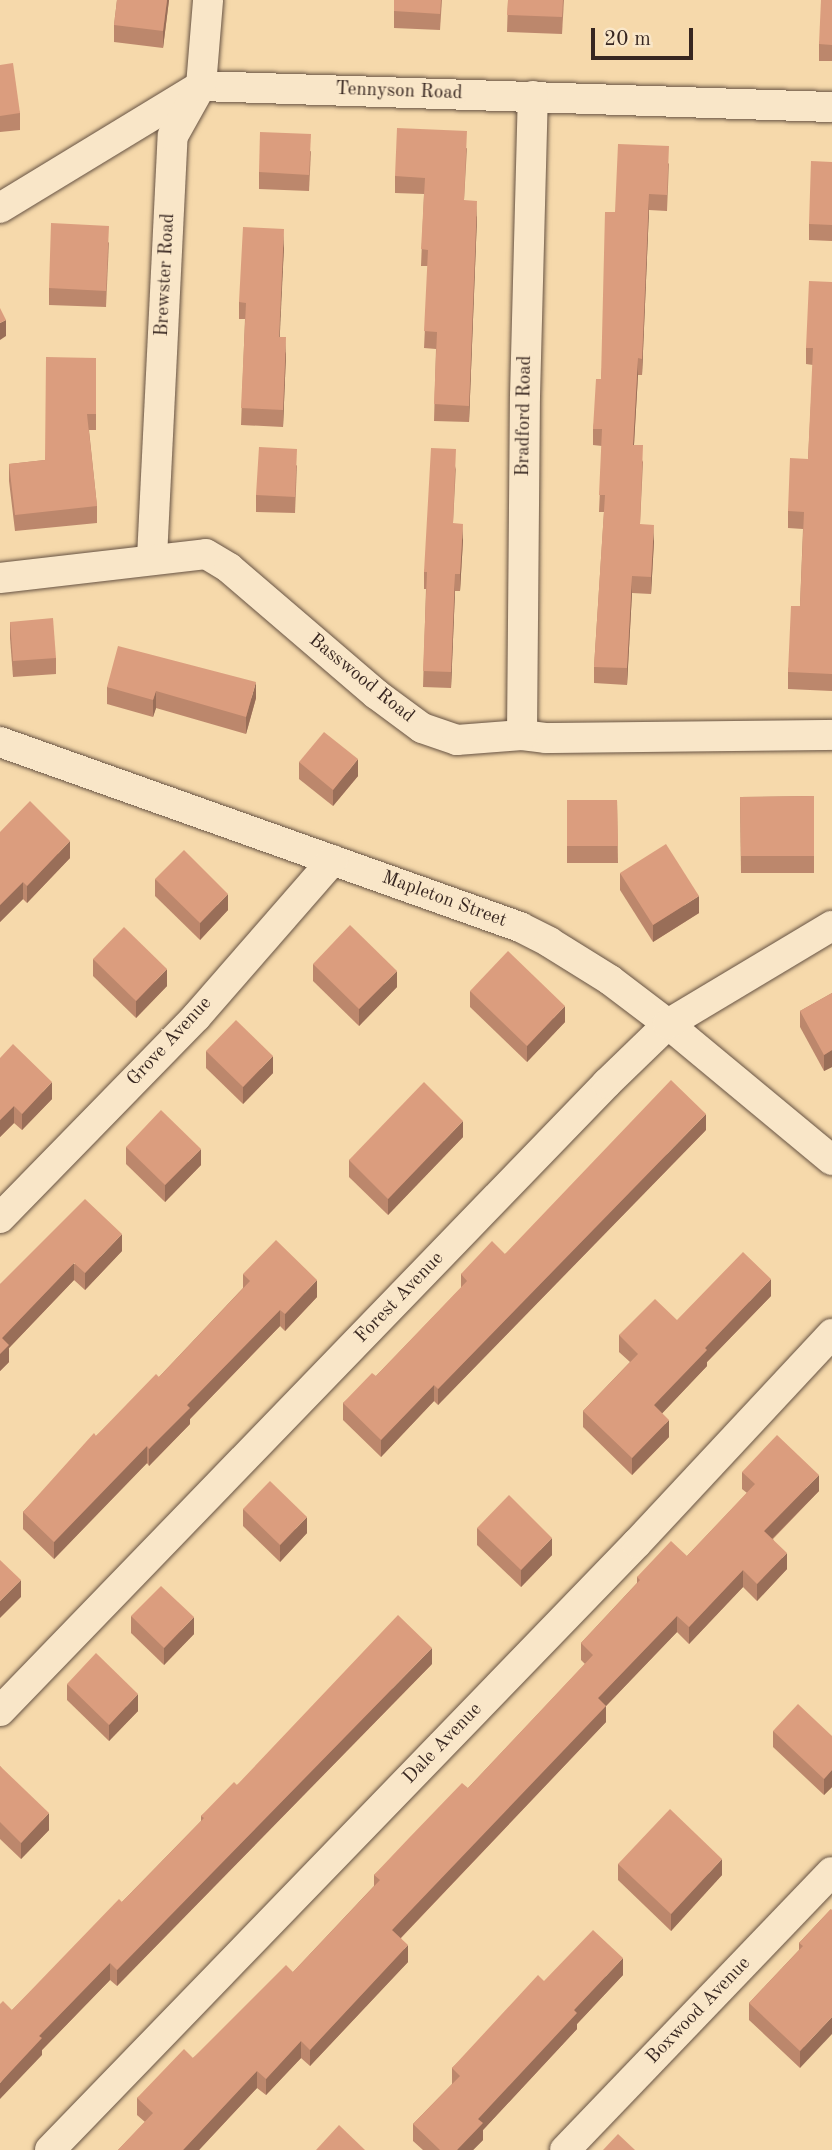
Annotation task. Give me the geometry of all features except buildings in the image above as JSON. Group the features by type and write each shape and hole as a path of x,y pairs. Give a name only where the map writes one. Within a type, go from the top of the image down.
{"street":[{"name":"Brewster Road","path":"152,558 173,136 201,86 208,0"},
{"name":"Tennyson Road","path":"201,86 832,107"},
{"path":"0,208 201,86"},
{"name":"Bradford Road","path":"522,735 525,396 533,96"},
{"name":"Basswood Road","path":"0,578 152,558 206,554 229,568 376,694 422,728 457,740 522,735 545,738 832,735"},
{"name":"Mapleton Street","path":"0,742 529,932 610,980 668,1024 832,1160"},
{"name":"Grove Avenue","path":"0,1218 196,1017 333,860"},
{"name":"Forest Avenue","path":"0,1711 607,1083 668,1024 832,926"},
{"name":"Dale Avenue","path":"50,2150 637,1543 832,1334"},
{"name":"Boxwood Avenue","path":"565,2150 832,1872"}]}
